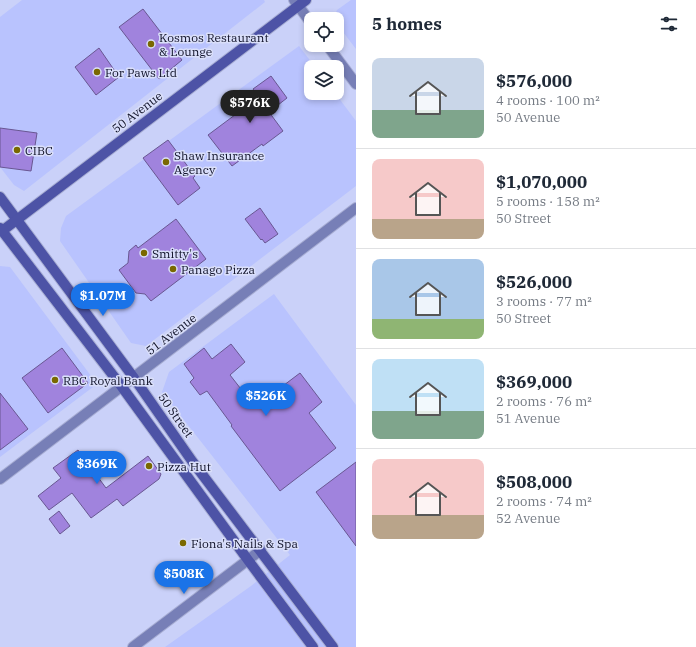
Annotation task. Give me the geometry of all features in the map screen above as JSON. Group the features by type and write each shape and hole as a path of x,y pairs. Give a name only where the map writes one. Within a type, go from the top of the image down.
{"main road":[{"name":"50 Avenue","path":"1,230 300,2"},
{"name":"50 Street","path":"0,197 134,378 192,460 333,647"},
{"path":"1,230 122,387 313,647"}],"street":[{"path":"300,2 305,12"},
{"path":"332,52 356,84"},
{"name":"51 Avenue","path":"0,480 356,208"},
{"path":"132,647 261,550"}],"shaded area":[{"path":"22,0 264,0 265,2 24,191 14,185 0,167 0,17"},
{"path":"351,0 356,0 356,49 344,33 344,12 336,12"},
{"path":"299,46 310,60 304,60 304,100 340,100 356,121 356,186 146,346 131,343 60,241 61,228 66,216"},
{"path":"0,266 10,267 97,384 0,457"},
{"path":"274,294 356,405 356,647 165,647 251,586 290,555 162,392 169,372"}],"building":[{"name":"Kosmos Restaurant & Lounge","path":"143,9 182,60 159,79 119,27"},
{"name":"For Paws Ltd","path":"99,48 119,77 96,95 75,67"},
{"path":"271,76 287,98 269,112 283,131 232,166 208,135 259,97 253,89"},
{"name":"CIBC","path":"0,128 37,133 31,171 0,167"},
{"path":"168,140 195,176 193,178 200,188 178,205 143,158"},
{"path":"260,208 278,234 265,243 245,219"},
{"path":"176,219 206,259 151,301 145,294 136,293 119,270 128,263 129,251 136,245 138,248"},
{"path":"231,344 245,362 230,375 255,407 300,373 322,402 309,413 336,448 280,491 231,426 232,425 207,391 200,395 190,382 194,378 184,364 204,348 212,359"},
{"name":"RBC Royal Bank","path":"62,348 88,383 48,413 22,378"},
{"path":"0,393 28,429 0,450"},
{"path":"78,450 106,488 148,456 161,474 159,479 123,506 117,499 91,518 72,493 49,510 38,496 61,478 53,468"},
{"path":"356,462 356,546 316,492"},
{"path":"59,511 70,526 60,534 49,519"}],"place":[{"name":"Kosmos Restaurant & Lounge","path":"151,44"},
{"name":"For Paws Ltd","path":"97,72"},
{"name":"CIBC","path":"17,150"},
{"name":"Shaw Insurance Agency","path":"166,162"},
{"name":"Smitty's","path":"144,253"},
{"name":"Panago Pizza","path":"173,269"},
{"name":"RBC Royal Bank","path":"55,380"},
{"name":"Pizza Hut","path":"149,466"},
{"name":"Fiona's Nails & Spa","path":"183,543"}]}
